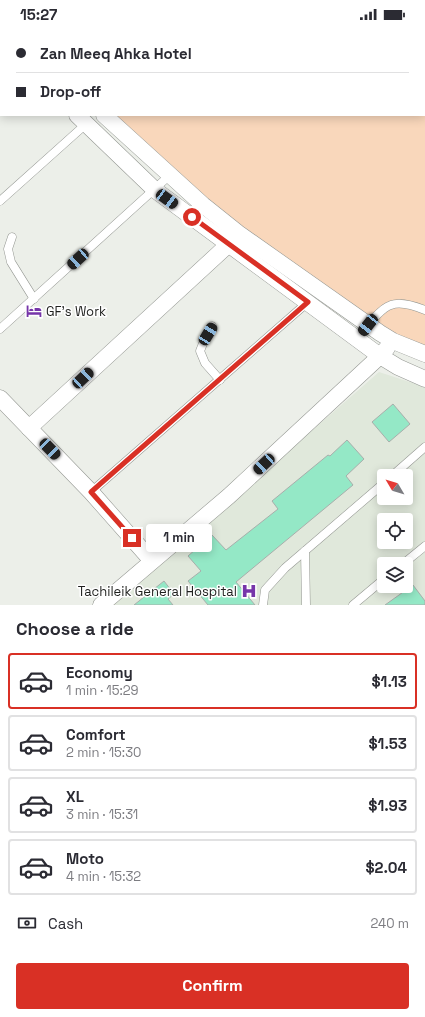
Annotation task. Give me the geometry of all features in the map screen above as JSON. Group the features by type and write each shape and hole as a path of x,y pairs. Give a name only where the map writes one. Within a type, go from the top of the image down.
{"street":[{"path":"105,116 203,205 233,238 308,302 380,356 398,367 425,379"},
{"path":"81,120 155,190 233,238 393,341 425,354"},
{"path":"30,428 233,238"},
{"path":"101,605 229,496 380,356 393,341"},
{"path":"0,398 91,492 152,561"}],"lane":[{"path":"0,201 81,120"},
{"path":"0,329 170,175"},
{"path":"12,237 8,249 11,262 34,299"},
{"path":"91,492 308,302"},
{"path":"357,339 381,311 390,305 400,304 414,306 425,310"},
{"path":"212,326 200,351 205,363 220,380"},
{"path":"400,469 425,447"},
{"path":"262,605 265,590 285,568 377,489"},
{"path":"412,557 425,546"},
{"path":"305,552 306,605"},
{"path":"353,605 377,585"}],"shaded area":[{"path":"114,116 425,116 425,356 203,199"},
{"path":"379,372 425,387 425,605 113,605"}],"building":[{"path":"393,404 410,424 389,442 372,422"},
{"path":"347,440 364,459 346,476 353,485 236,582 255,605 208,605 188,581 201,571 188,556 212,535 226,550 278,509 272,501 328,455 330,456"},
{"path":"164,581 174,594 168,599 173,605 134,605"},
{"path":"413,585 425,601 425,605 385,605 402,593 413,593"}],"place":[{"name":"GF's Work","path":"34,311"},
{"name":"Tachileik General Hospital","path":"249,591"}],"route":[{"path":"132,538 91,492 308,302 192,217"}]}
